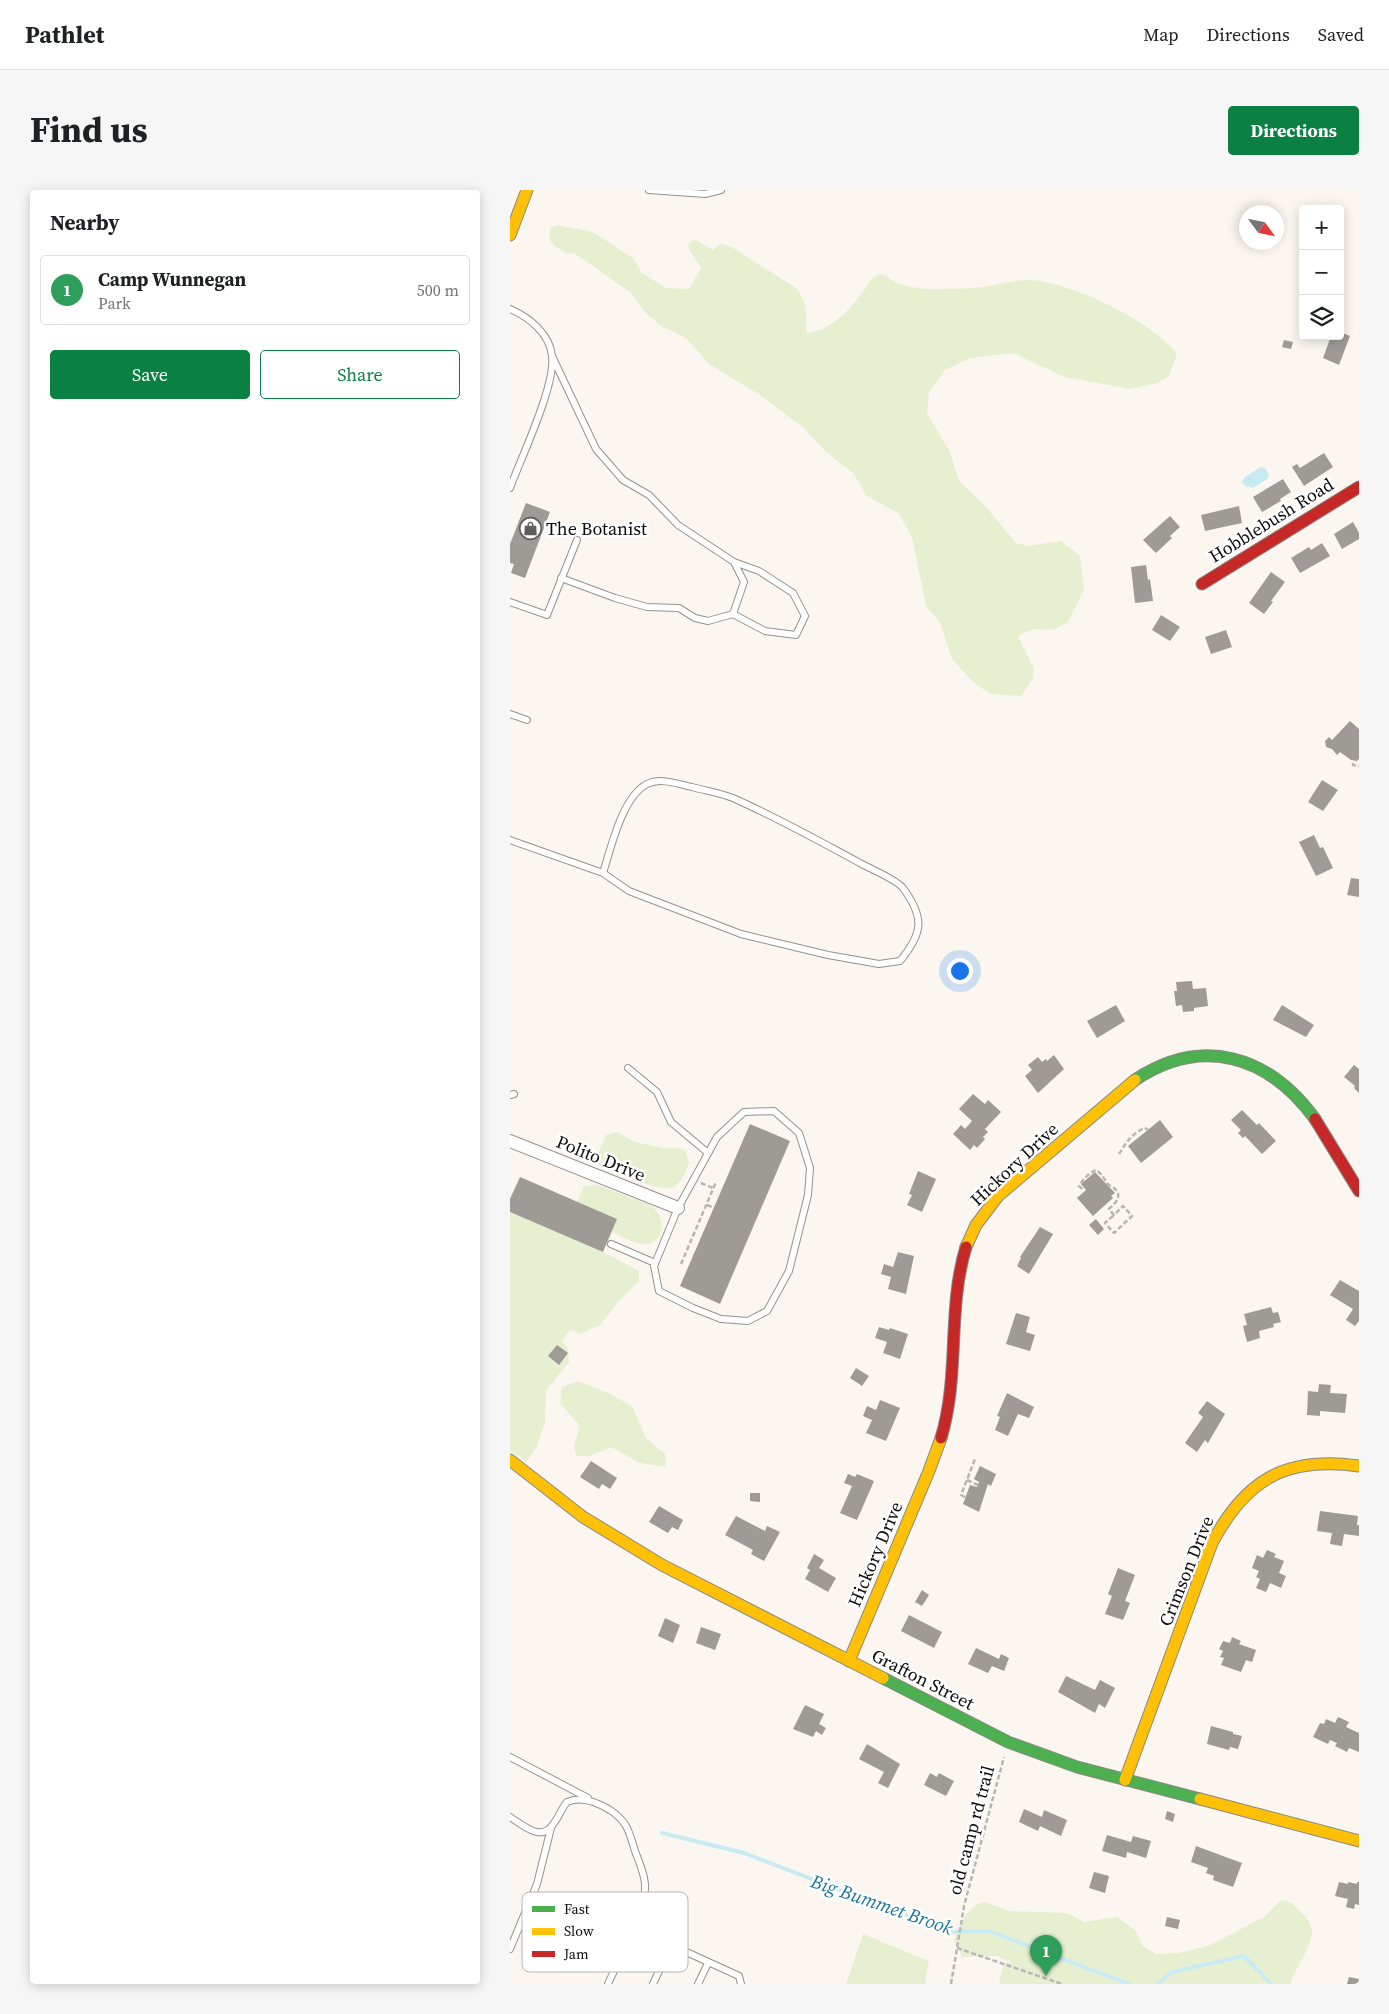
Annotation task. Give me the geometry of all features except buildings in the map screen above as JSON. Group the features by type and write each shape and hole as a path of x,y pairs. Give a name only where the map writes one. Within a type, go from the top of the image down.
{"street":[{"path":"510,235 527,190"},
{"name":"Hobblebush Road","path":"1202,584 1359,487"},
{"name":"Hickory Drive","path":"849,1661 931,1465 945,1423 949,1403 958,1286 969,1238 987,1210 1007,1189 1142,1076 1171,1062 1186,1058 1216,1056 1259,1067 1284,1083 1295,1093 1314,1116 1359,1191"},
{"name":"Polito Drive","path":"510,1141 678,1208"},
{"name":"Grafton Street","path":"510,1460 564,1503 602,1530 684,1577 1008,1742 1072,1766 1359,1841"},
{"name":"Crimson Drive","path":"1125,1780 1212,1543 1227,1514 1255,1486 1290,1468 1321,1462 1336,1462 1359,1466"}],"lane":[{"path":"649,190 705,194 721,190"},
{"path":"510,309 520,313 538,327 546,339 552,356 596,449 623,480 649,495 678,525 734,562 759,571 793,593 805,616 796,635 764,631 733,614 708,621 695,618 679,608 647,607 561,578"},
{"path":"510,488 550,384 552,356"},
{"path":"510,602 547,615 576,540"},
{"path":"733,614 744,582 734,562"},
{"path":"510,714 527,720"},
{"path":"510,840 603,874 629,891 741,934 828,955 879,964 900,961 912,946 919,931 915,909 901,886 808,835 734,798 676,783 658,780 646,785 631,799 616,830 603,874"},
{"path":"628,1068 656,1092 671,1122 708,1153"},
{"path":"774,1111 799,1133 810,1168 808,1195 790,1271 767,1311 748,1322 721,1319 659,1291 655,1263 678,1208 708,1153 717,1137 744,1112 774,1111"},
{"path":"611,1244 655,1263"},
{"path":"510,1757 604,1807 620,1819 630,1831 644,1876 645,1892"},
{"path":"534,1892 551,1828 564,1806 572,1800 589,1800 604,1807"},
{"path":"510,1817 535,1832 544,1832 551,1828"},
{"path":"510,1949 522,1920"},
{"path":"688,1953 740,1976 741,1984"},
{"path":"698,1984 708,1962"},
{"path":"608,1984 613,1972"},
{"path":"653,1984 658,1972"}],"path":[{"path":"1353,762 1353,765 1359,766"},
{"path":"1119,1154 1130,1138 1137,1132 1145,1128 1148,1130"},
{"path":"1082,1189 1080,1186 1081,1182 1096,1170 1102,1173 1108,1185 1117,1191 1119,1196 1109,1209 1114,1215"},
{"path":"681,1264 716,1182"},
{"path":"706,1205 714,1208"},
{"path":"1123,1206 1132,1216 1114,1233 1104,1223 1114,1215 1123,1206"},
{"path":"966,1497 961,1494 975,1459"},
{"path":"967,1480 978,1485"},
{"name":"old camp rd trail","path":"951,1984 964,1906 1008,1742"},
{"path":"957,1948 1062,1984"}],"green space":[{"path":"557,225 593,232 633,258 642,273 666,288 689,289 701,268 687,246 691,241 696,240 713,250 720,244 730,246 796,288 803,299 807,333 824,328 840,318 873,277 882,274 900,284 926,289 976,288 1025,280 1048,283 1068,288 1110,306 1150,329 1165,341 1177,354 1169,376 1158,383 1130,389 1065,377 1013,353 970,358 945,370 929,392 927,413 950,452 959,481 985,506 1016,543 1029,546 1061,541 1080,556 1084,590 1068,622 1053,630 1033,629 1018,636 1033,667 1033,678 1021,696 990,694 973,682 952,659 940,622 926,606 912,537 899,514 866,495 854,474 825,451 805,429 760,395 709,364 686,338 661,326 645,312 630,292 574,253 568,254 556,247 551,242 549,234 550,228"},
{"path":"617,1132 635,1142 663,1148 679,1148 686,1151 689,1164 683,1177 674,1187 659,1187 596,1164 595,1161 606,1135"},
{"path":"598,1185 652,1206 657,1212 662,1225 659,1237 649,1244 630,1241 612,1232 617,1219 577,1202 584,1186"},
{"path":"510,1212 603,1252 639,1271 639,1281 618,1302 600,1325 580,1334 570,1329 562,1342 568,1348 569,1362 546,1391 545,1423 537,1446 526,1462 510,1450"},
{"path":"578,1381 610,1394 632,1406 646,1438 665,1454 666,1467 640,1463 611,1447 590,1456 576,1456 574,1445 580,1426 560,1403 562,1387"},
{"path":"1281,1900 1290,1902 1297,1908 1307,1918 1312,1929 1310,1943 1292,1978 1291,1984 999,1984 1004,1963 1012,1963 997,1956 962,1957 954,1939 966,1914 977,1904 986,1902 1009,1911 1067,1913 1084,1922 1117,1917 1135,1930 1143,1946 1156,1954 1178,1953 1208,1946 1264,1917"},
{"path":"863,1934 929,1961 925,1984 846,1984"}],"water":[{"path":"1261,467 1265,468 1269,474 1267,479 1253,488 1246,487 1242,482 1245,477"}],"waterway":[{"name":"Big Bummet Brook","path":"662,1833 744,1853 949,1932 989,1931 1129,1984"},
{"name":"Big Bummet Brook","path":"1158,1984 1172,1972 1244,1956 1271,1984"}],"traffic: fast":[{"path":"1135,1080 1160,1066 1185,1058 1210,1056 1233,1059 1256,1067 1277,1080 1297,1097 1315,1119"},
{"path":"883,1678 1008,1742 1077,1767 1200,1799"}],"traffic: slow":[{"path":"510,235 527,190"},
{"path":"966,1247 976,1225 998,1196 1135,1080"},
{"path":"849,1661 941,1438"},
{"path":"510,1460 583,1517 662,1565 883,1678"},
{"path":"1125,1780 1212,1543 1225,1521 1254,1488 1271,1477 1289,1469 1310,1465 1333,1464 1359,1466"},
{"path":"1200,1799 1359,1841"}],"traffic: jam":[{"path":"1202,584 1359,487"},
{"path":"1315,1119 1359,1191"},
{"path":"941,1438 947,1415 957,1294 960,1270 966,1247"}],"place":[{"name":"The Botanist","path":"530,528"},
{"name":"Camp Wunnegan","path":"1046,1976"}]}
